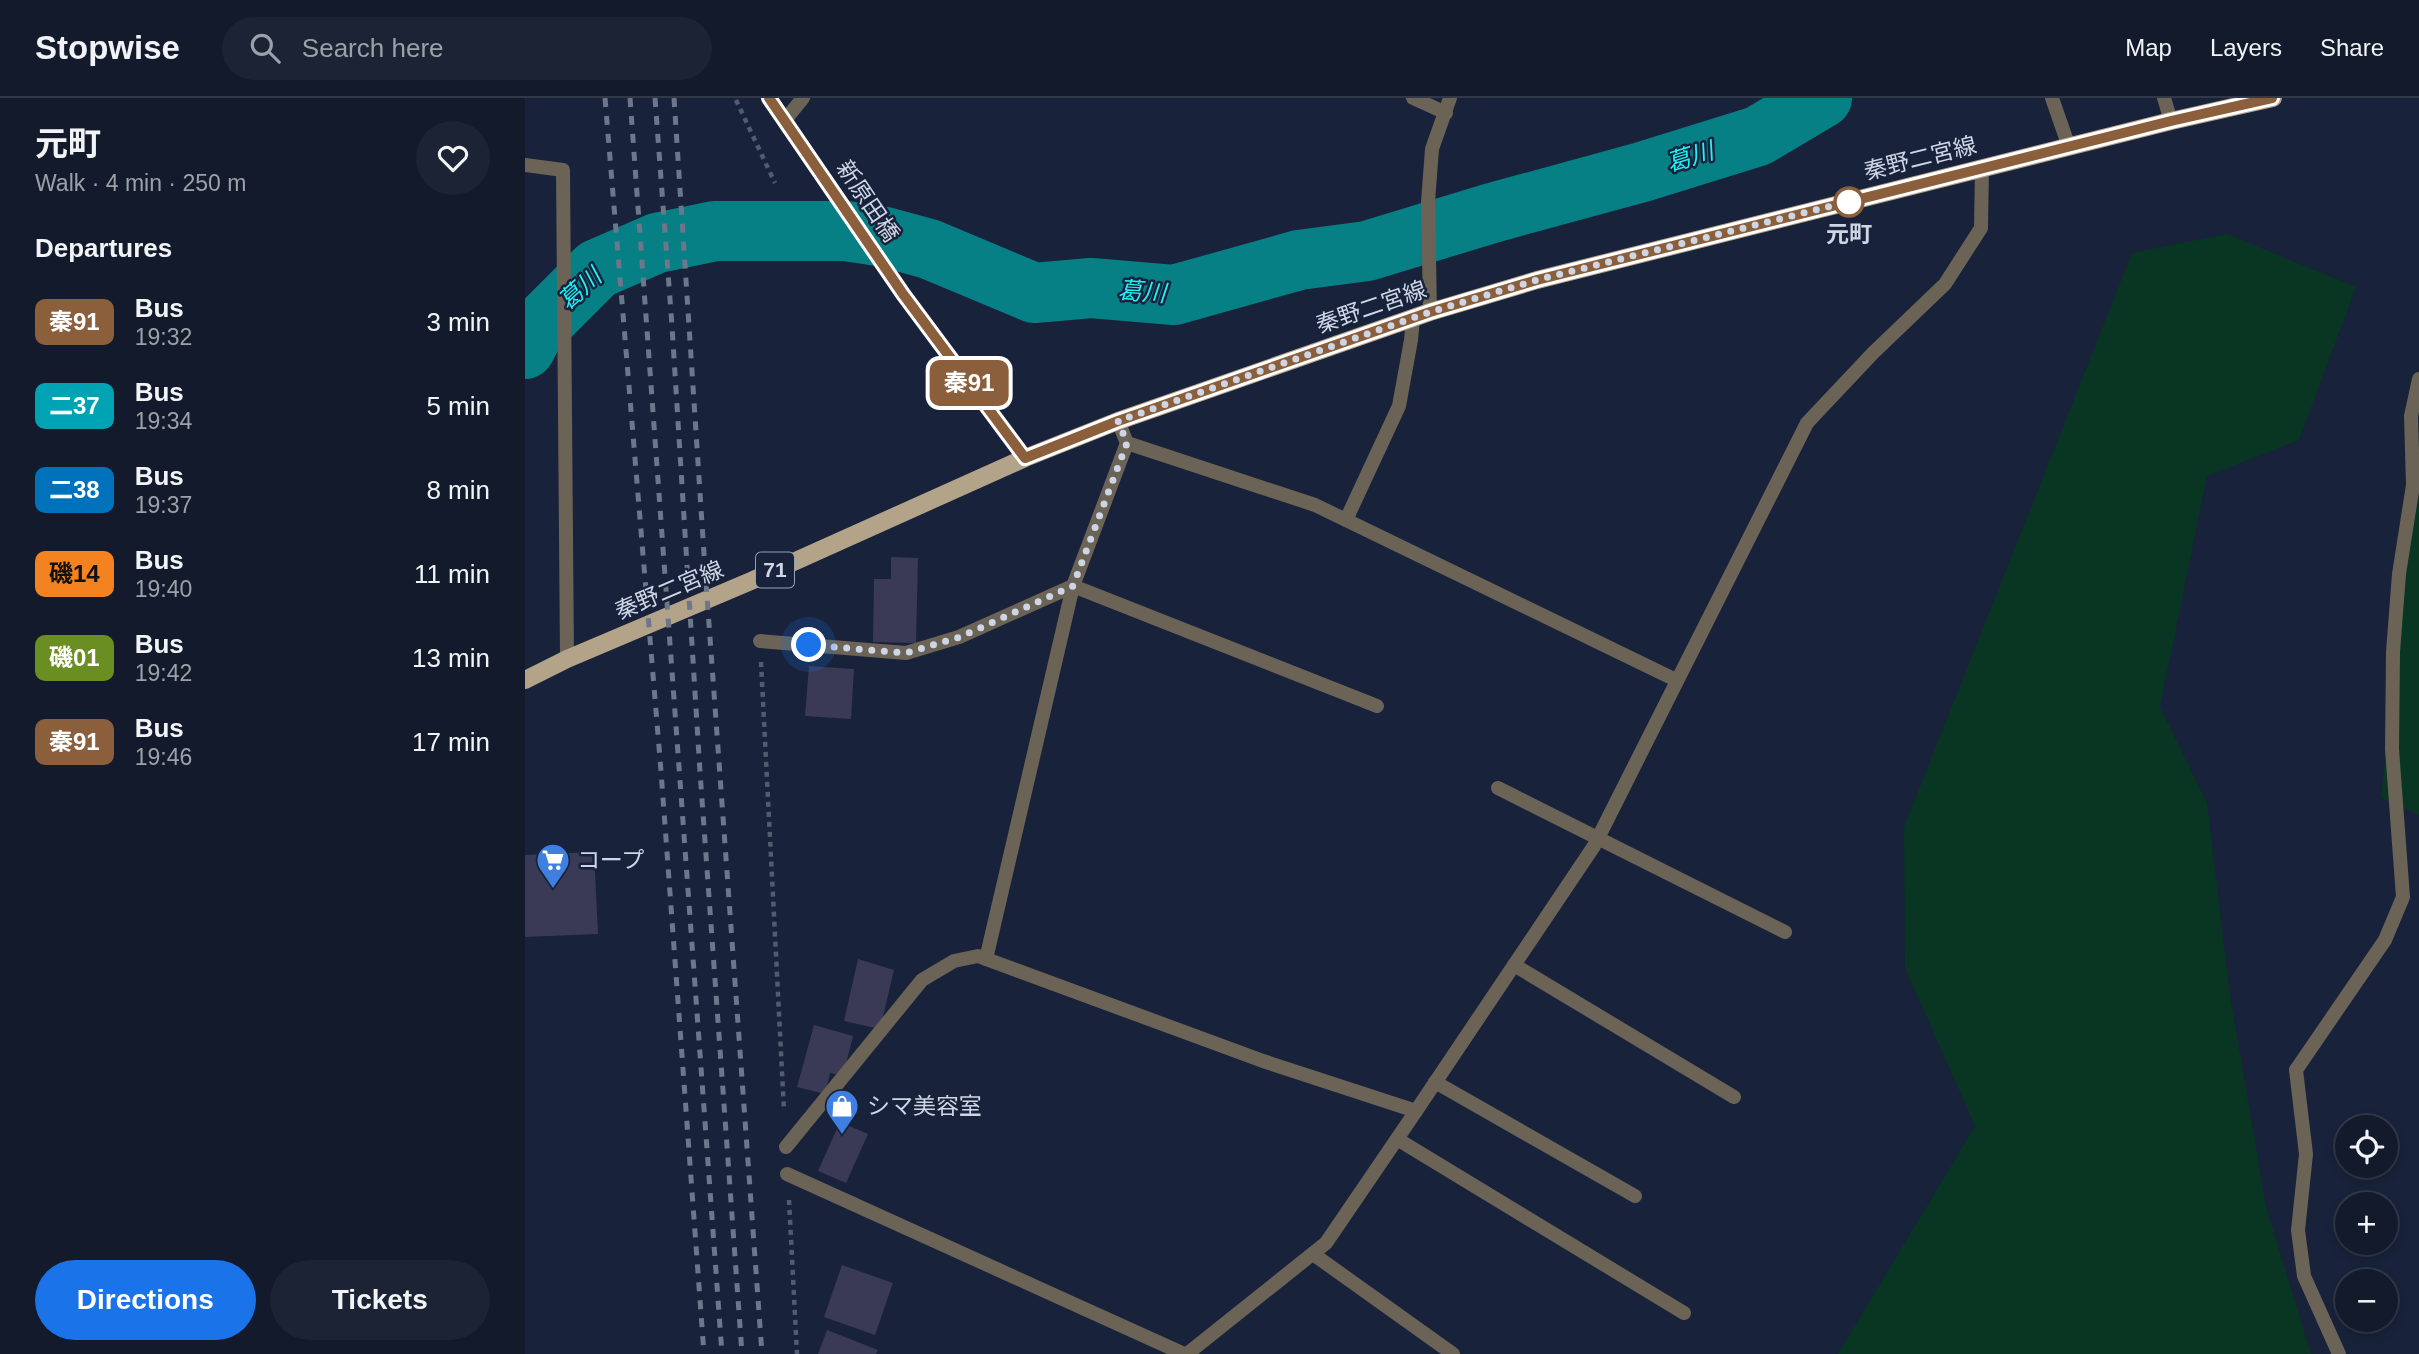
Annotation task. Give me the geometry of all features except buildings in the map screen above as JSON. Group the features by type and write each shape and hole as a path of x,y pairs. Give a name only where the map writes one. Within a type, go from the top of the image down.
{"main road":[{"name":"秦野二宮線","path":"525,680 567,659 751,581 1025,458 1118,421 1430,312 1537,280 2171,121 2273,98"}],"street":[{"name":"新原田橋","path":"769,98 903,294 1025,458"},
{"path":"785,120 803,98"},
{"path":"1413,98 1446,113"},
{"path":"1430,312 1428,202 1432,149 1450,98"},
{"path":"2052,98 2069,147"},
{"path":"2164,98 2171,121"},
{"path":"525,164 563,170 567,659"},
{"path":"787,1174 1186,1354 1327,1243 1598,837 1807,423 1873,353 1945,284 1981,228 1982,168"},
{"path":"1346,520 1399,406 1413,318"},
{"path":"2339,1354 2304,1276 2298,1230 2306,1154 2296,1070 2385,940 2403,897 2392,749 2393,652 2399,575 2413,485 2411,416 2419,379"},
{"path":"986,959 1073,586 1127,443 1118,421"},
{"path":"1127,443 1315,505 1676,680"},
{"path":"760,641 906,653 960,637 1073,586 1377,706"},
{"path":"1498,788 1784,932"},
{"path":"786,1147 922,980 954,961 978,956 1263,1061 1416,1111"},
{"path":"1514,965 1734,1097"},
{"path":"1436,1082 1635,1196"},
{"path":"1397,1139 1684,1314"},
{"path":"1313,1254 1453,1354"}],"path":[{"path":"736,100 775,183"},
{"path":"760,641 786,1147"},
{"path":"787,1174 797,1354"}],"green space":[{"path":"2227,234 2356,287 2299,440 2207,476 2160,707 2207,803 2230,995 2266,1207 2311,1354 1838,1354 1975,1126 1905,968 1904,827 2132,253"},
{"path":"2419,442 2419,815 2381,798"}],"waterway":[{"name":"葛川","path":"525,349 534,332 597,269 657,243 715,231 846,231 885,237 929,249 1034,293 1091,288 1174,295 1299,260 1367,251 1642,172 1758,136 1822,98"}],"railway":[{"path":"605,98 661,771 704,1354"},
{"path":"630,98 722,1354"},
{"path":"655,98 742,1354"},
{"path":"674,98 762,1354"}],"bus line":[{"name":"秦91","path":"769,98 903,294 1025,458 1118,421 1430,312 1537,280 2272,98"}],"place":[{"name":"元町","path":"1849,202"},
{"name":"コープ","path":"553,890"},
{"name":"シマ美容室","path":"842,1136"}],"route":[{"path":"809,645 906,653 960,637 1073,586 1127,443 1118,421 1430,312 1537,280 1851,201 1849,202"}]}
